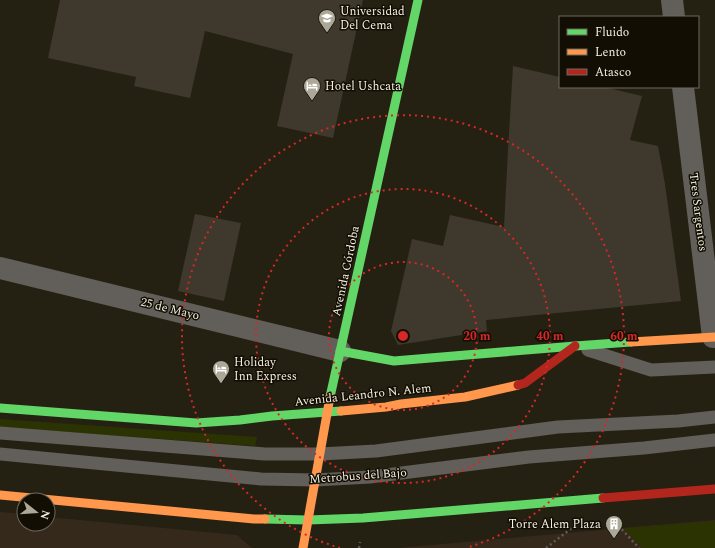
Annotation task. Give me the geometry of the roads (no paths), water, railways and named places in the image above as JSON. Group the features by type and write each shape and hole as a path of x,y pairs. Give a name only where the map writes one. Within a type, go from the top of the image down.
{"main road":[{"name":"Avenida Córdoba","path":"303,548 327,411 418,0"},
{"path":"340,351 394,361 575,346 714,337"},
{"name":"Avenida Leandro N. Alem","path":"0,408 196,423 386,407 465,397 525,383 575,346"},
{"path":"0,495 254,519 308,520 371,518 715,489"}],"street":[{"path":"672,0 674,16"},
{"name":"Tres Sargentos","path":"683,88 714,337"},
{"name":"25 de Mayo","path":"0,268 340,351"}],"lane":[{"path":"575,346 651,370 715,367"},
{"name":"Metrobus del Bajo","path":"0,433 265,454 320,454 376,451 558,428 678,421 715,417"},
{"name":"Metrobus del Bajo","path":"0,454 261,479 315,480 370,477 529,457 644,448 715,440"}],"place":[{"name":"Universidad Del Cema","path":"327,33"},
{"name":"Hotel Ushcata","path":"312,101"},
{"name":"Holiday Inn Express","path":"221,384"},
{"name":"Torre Alem Plaza","path":"614,539"}]}
